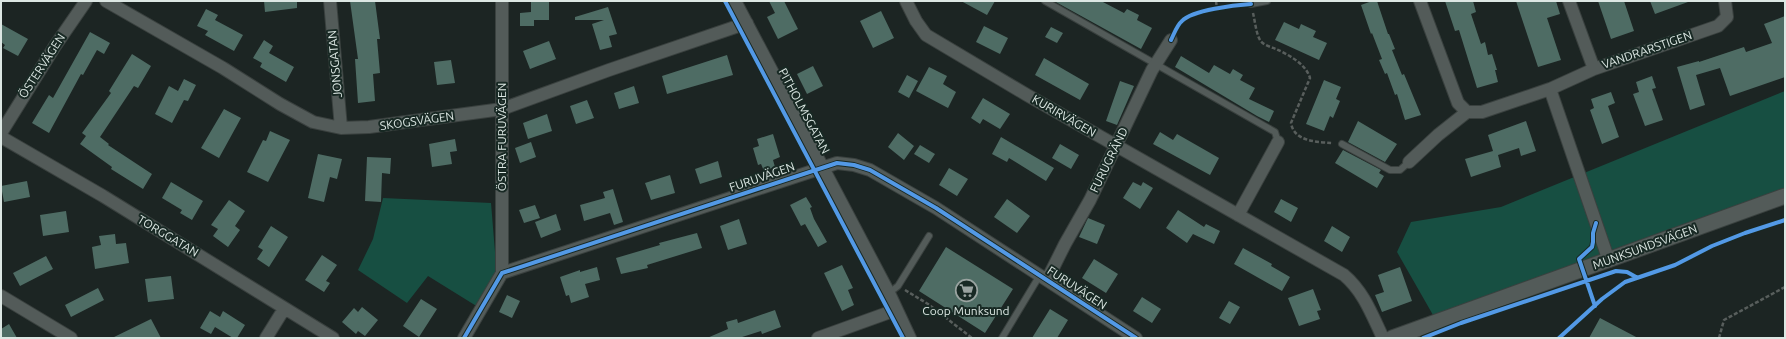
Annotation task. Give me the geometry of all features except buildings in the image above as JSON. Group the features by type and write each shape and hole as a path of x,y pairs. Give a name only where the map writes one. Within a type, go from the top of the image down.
{"street":[{"name":"ÖSTERVÄGEN","path":"1,133 46,59 86,1"},
{"name":"SKOGSVÄGEN","path":"106,1 223,68 280,104 313,122 341,128 369,127 502,109 609,70 747,23"},
{"name":"JONSGATAN","path":"330,1 341,128"},
{"name":"ÖSTRA FURUVÄGEN","path":"502,1 502,273"},
{"name":"PITHOLMSGATAN","path":"735,1 822,167 893,290 896,308 910,338"},
{"name":"KURIRVÄGEN","path":"906,1 916,21 926,35 1344,275 1362,294 1383,338"},
{"path":"1409,162 1438,135 1467,112 1458,103 1420,1"},
{"path":"1569,1 1594,69"},
{"name":"VANDRARSTIGEN","path":"1467,112 1482,112 1550,89 1594,69 1718,26 1727,17 1725,1"},
{"name":"FURUGRÄND","path":"1044,278 1117,146 1156,64 1171,40"},
{"path":"1550,89 1609,261"},
{"name":"TORGGATAN","path":"1,137 103,196 332,338"},
{"path":"1238,215 1278,142"},
{"name":"FURUVÄGEN","path":"502,273 837,163 854,165 870,170 936,208 1136,338"},
{"name":"MUNKSUNDSVÄGEN","path":"1392,338 1785,198"},
{"path":"464,338 502,273"},
{"path":"1,296 71,338"},
{"path":"818,338 893,311 896,308"},
{"path":"266,338 284,309"}],"lane":[{"path":"1045,1 1275,132 1278,142"},
{"path":"1251,4 1267,1"},
{"path":"1342,144 1390,170 1400,170 1409,162"},
{"path":"893,290 929,236"},
{"path":"1002,338 1044,278"}],"path":[{"path":"1216,1 1217,9"},
{"path":"1251,4 1260,40 1267,46 1287,55 1300,64 1308,72 1310,78 1292,123 1292,130 1306,140 1342,144"},
{"path":"1211,10 1222,7"},
{"path":"1718,338 1724,320 1785,287"},
{"path":"893,290 928,304 972,338"}],"green space":[{"path":"1785,91 1785,202 1441,329 1397,252 1411,222 1501,207"},
{"path":"383,198 491,203 497,276 478,307 428,276 407,303 358,270 373,239"}],"cycle path":[{"path":"725,1 903,338"},
{"path":"1171,40 1179,25 1187,17 1204,11 1251,4"},
{"path":"464,338 502,273 837,163 854,165 870,170 936,208 1136,338"},
{"path":"1559,338 1602,299 1625,282 1675,265 1712,246 1745,233 1785,220"},
{"path":"1595,306 1579,259 1592,247 1593,233 1596,223"},
{"path":"1423,338 1461,323 1616,271 1627,272 1636,277"}],"place":[{"name":"Coop Munksund","path":"966,290"}]}
